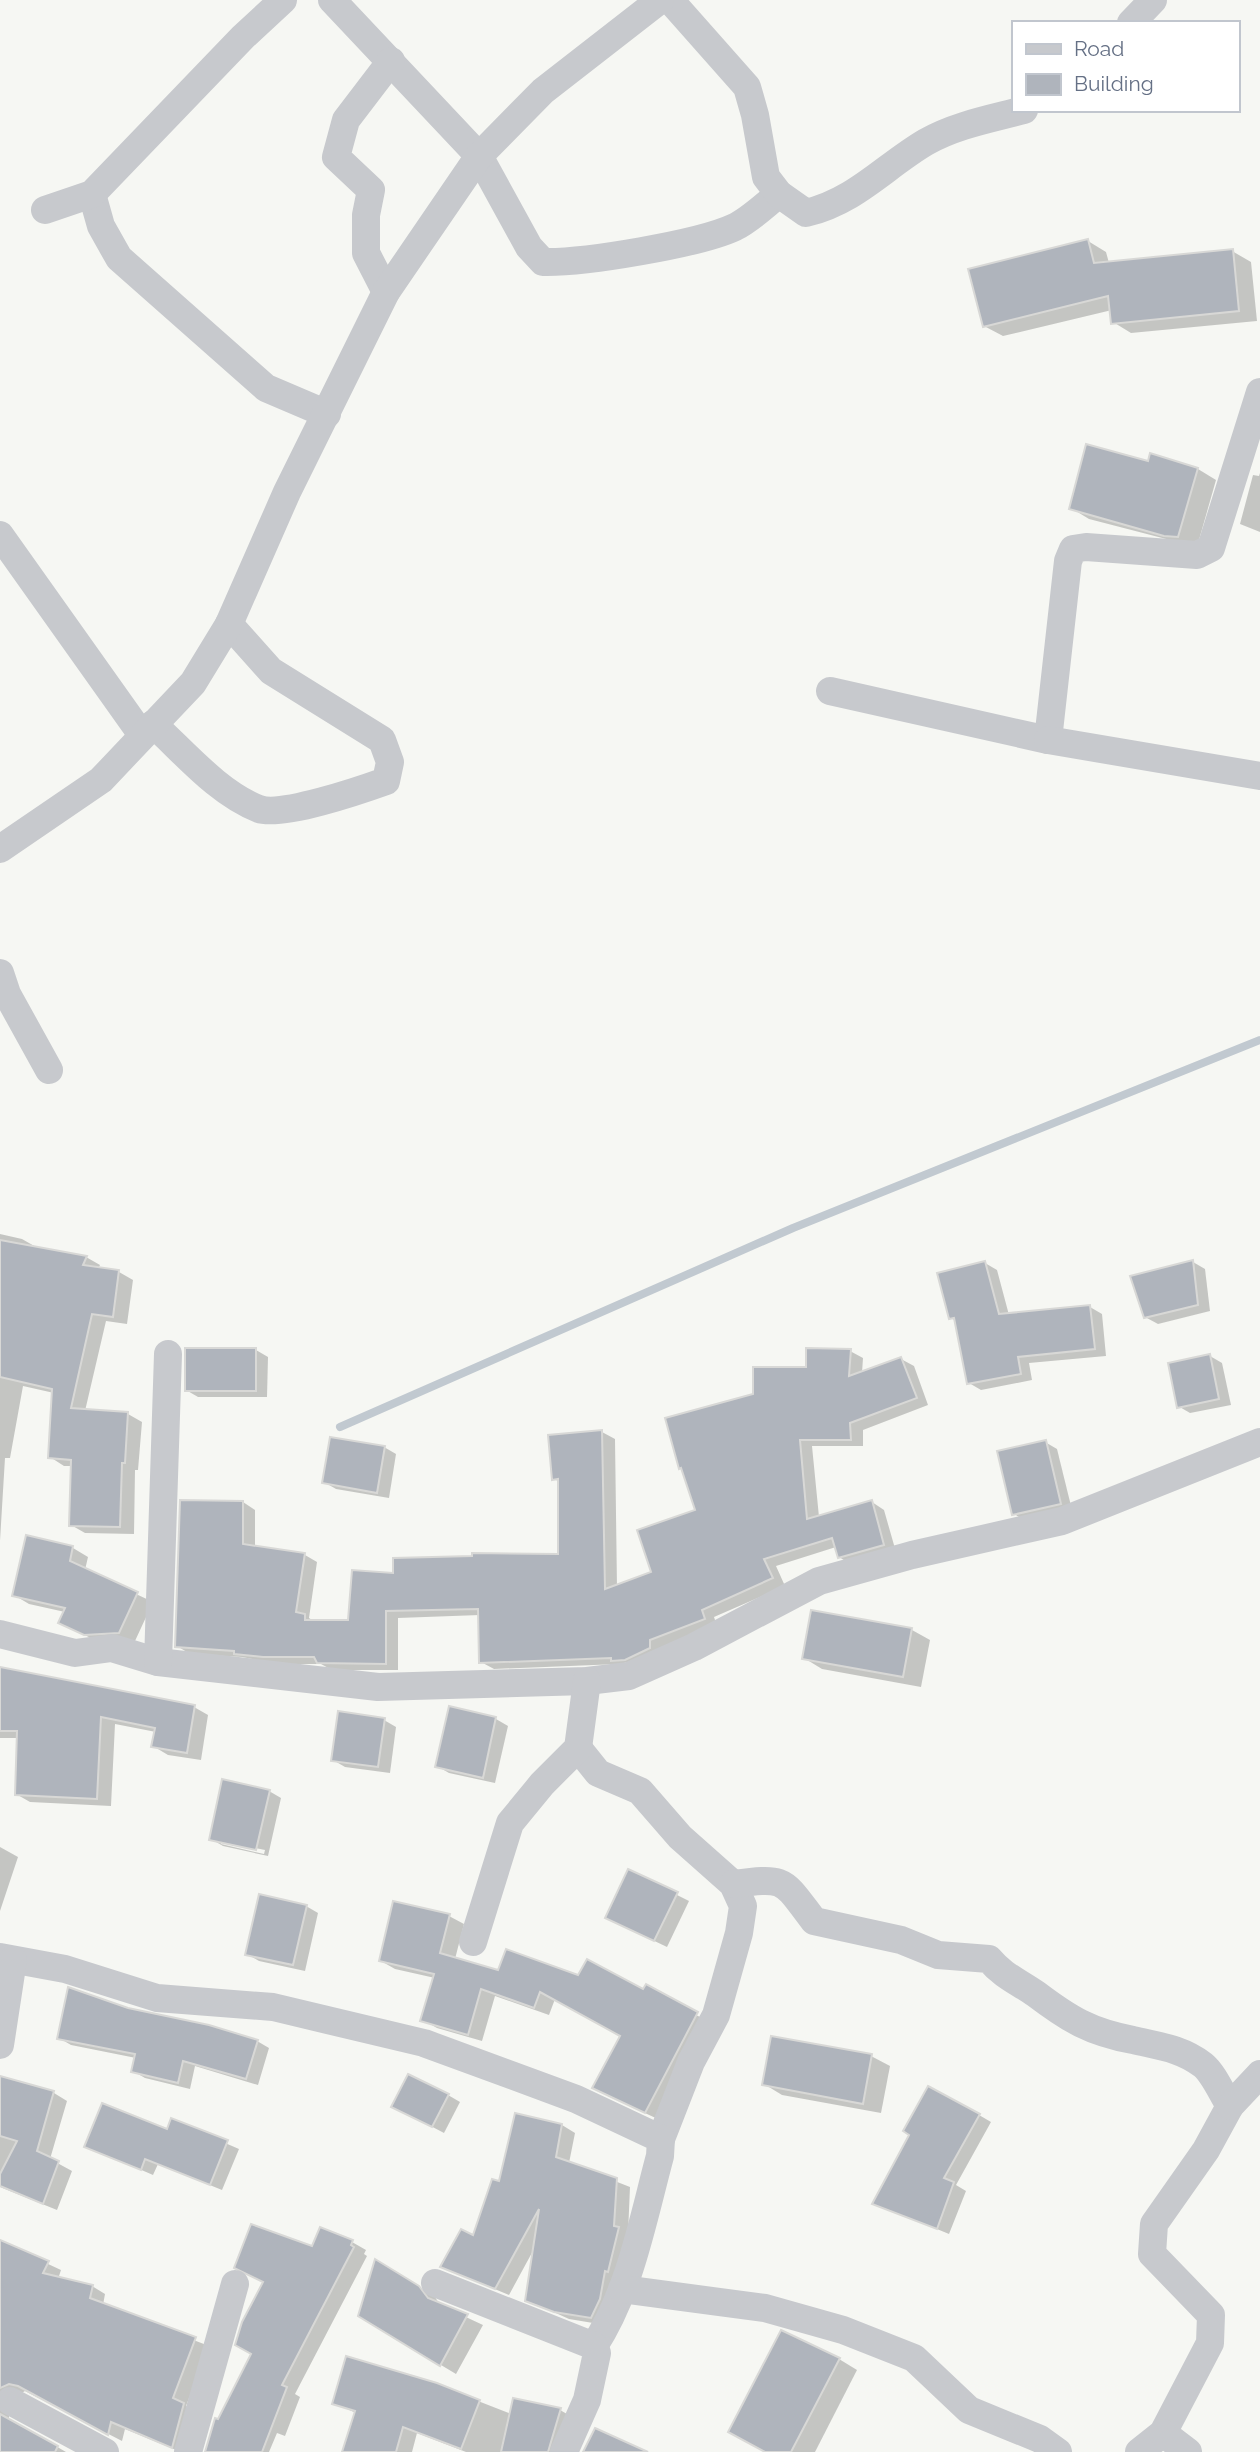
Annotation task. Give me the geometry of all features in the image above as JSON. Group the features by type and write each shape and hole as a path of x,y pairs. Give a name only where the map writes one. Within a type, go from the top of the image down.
{"street":[{"path":"45,210 92,194 243,37 283,0"},
{"path":"332,0 479,156 529,247 543,262 565,263 703,236 735,227 779,194"},
{"path":"0,849 101,780 193,683 229,624 287,492 386,292 479,156 543,91 660,0"},
{"path":"670,0 747,87 755,114 766,177 779,194 806,213 830,208 885,174 924,143 953,129 1017,112"},
{"path":"1133,21 1153,0"},
{"path":"386,292 366,253 366,215 371,190 336,157 346,120 391,61"},
{"path":"92,194 101,226 119,258 266,388 327,414"},
{"path":"1048,740 1068,561 1073,549 1086,547 1198,555 1211,548 1260,392"},
{"path":"0,535 148,729 220,786 261,810 328,802 386,781 390,762 382,740 271,671 229,624"},
{"path":"830,691 1048,740 1260,776"},
{"path":"0,973 7,994 50,1070"},
{"path":"158,1662 168,1354"},
{"path":"0,1634 75,1653 112,1648 158,1662 378,1687 587,1681 629,1676 694,1647 819,1581 912,1555 1062,1521 1260,1442"},
{"path":"473,1942 510,1823 542,1784 578,1748 587,1681"},
{"path":"578,1748 598,1773 640,1791 680,1837 733,1884 743,1906 729,1973 716,2015 691,2062 661,2138 660,2156 622,2289 607,2326 594,2346"},
{"path":"733,1884 772,1879 788,1887 814,1921 901,1940 939,1955 989,1959 1002,1974 1035,1993 1060,2014 1083,2025 1133,2040 1162,2044 1205,2066 1230,2106"},
{"path":"0,2045 6,1958 65,1969 157,1998 273,2007 424,2043 576,2099 661,2138"},
{"path":"1139,2452 1163,2433 1210,2343 1211,2315 1152,2254 1154,2224 1206,2150 1230,2106 1260,2074"},
{"path":"435,2283 594,2346 597,2353 587,2400 564,2452"},
{"path":"188,2452 235,2284"},
{"path":"622,2289 765,2308 843,2330 914,2358 969,2410 1040,2439 1058,2452"},
{"path":"10,2401 105,2452"},
{"path":"1163,2433 1188,2452"}],"building":[{"path":"1088,239 1094,263 1233,249 1239,311 1111,324 1108,296 983,327 968,269"},
{"path":"1086,444 1148,461 1150,453 1198,468 1178,537 1164,536 1069,509"},
{"path":"0,1240 87,1256 83,1265 119,1270 113,1317 92,1314 71,1408 128,1412 125,1463 122,1463 120,1527 69,1526 71,1460 48,1458 52,1389 0,1377"},
{"path":"1193,1260 1198,1305 1144,1318 1130,1276"},
{"path":"985,1261 999,1314 1090,1305 1095,1349 1018,1357 1021,1374 967,1384 954,1318 949,1319 937,1273"},
{"path":"185,1348 256,1348 256,1391 185,1391"},
{"path":"806,1348 851,1349 849,1376 901,1357 917,1398 850,1423 851,1440 800,1440 807,1519 872,1500 884,1545 838,1558 832,1538 764,1559 773,1578 702,1610 705,1619 650,1640 650,1648 625,1660 611,1661 611,1658 479,1663 478,1609 386,1611 386,1664 317,1663 314,1657 263,1657 234,1654 234,1651 175,1647 180,1500 243,1501 243,1544 305,1553 296,1612 305,1614 305,1620 348,1620 352,1570 393,1573 393,1558 472,1556 472,1553 558,1554 558,1479 552,1480 548,1435 602,1430 605,1589 651,1572 637,1530 695,1510 681,1468 679,1469 665,1418 753,1394 753,1367 806,1367"},
{"path":"1210,1354 1219,1399 1177,1408 1168,1363"},
{"path":"330,1437 385,1446 377,1493 322,1483"},
{"path":"1046,1440 1061,1504 1012,1515 997,1451"},
{"path":"26,1535 73,1546 70,1561 138,1592 119,1633 84,1635 58,1623 65,1608 12,1596"},
{"path":"811,1610 912,1628 903,1677 802,1659"},
{"path":"0,1667 195,1705 187,1753 151,1747 155,1728 101,1717 97,1799 15,1795 17,1731 0,1731"},
{"path":"449,1706 496,1717 483,1778 435,1767"},
{"path":"338,1711 385,1718 378,1767 331,1761"},
{"path":"222,1779 270,1790 256,1850 209,1840"},
{"path":"628,1869 678,1892 654,1941 605,1918"},
{"path":"259,1894 307,1905 293,1965 245,1955"},
{"path":"393,1901 450,1914 440,1953 498,1970 506,1949 578,1975 587,1959 643,1989 646,1984 698,2012 645,2113 592,2088 620,2036 540,1992 534,2008 481,1989 468,2035 420,2021 434,1974 379,1961"},
{"path":"68,1987 128,2008 209,2025 258,2040 246,2079 183,2061 178,2083 131,2072 135,2054 57,2039"},
{"path":"771,2036 872,2054 863,2104 762,2085"},
{"path":"408,2074 449,2094 432,2127 391,2107"},
{"path":"0,2076 54,2091 37,2151 59,2161 43,2204 0,2186 0,2174 17,2141 0,2136"},
{"path":"928,2086 980,2114 944,2178 954,2182 937,2229 872,2204 909,2135 903,2131"},
{"path":"102,2103 167,2129 171,2118 228,2140 210,2185 145,2159 141,2170 84,2147"},
{"path":"515,2113 562,2124 556,2157 617,2178 614,2226 619,2227 608,2272 605,2271 600,2299 591,2318 554,2312 525,2301 539,2209 495,2289 440,2267 461,2229 473,2235 492,2179 499,2181"},
{"path":"251,2224 312,2246 320,2227 353,2240 351,2245 354,2247 282,2385 287,2387 262,2452 205,2452 215,2418 218,2419 251,2354 235,2345 242,2322 263,2282 234,2268"},
{"path":"0,2240 49,2261 43,2273 93,2285 90,2298 196,2337 173,2398 184,2403 172,2448 111,2422 108,2435 18,2386 9,2384 0,2388"},
{"path":"375,2259 419,2286 428,2298 468,2314 440,2366 358,2316"},
{"path":"781,2330 840,2358 791,2452 765,2452 728,2432"},
{"path":"346,2356 437,2383 480,2400 461,2449 403,2427 396,2452 342,2452 355,2411 332,2404"},
{"path":"513,2398 561,2408 548,2452 501,2452"},
{"path":"0,2414 58,2446 55,2452 0,2452"},
{"path":"595,2428 648,2452 583,2452"}],"waterway":[{"path":"340,1427 793,1228 1260,1040"}]}
